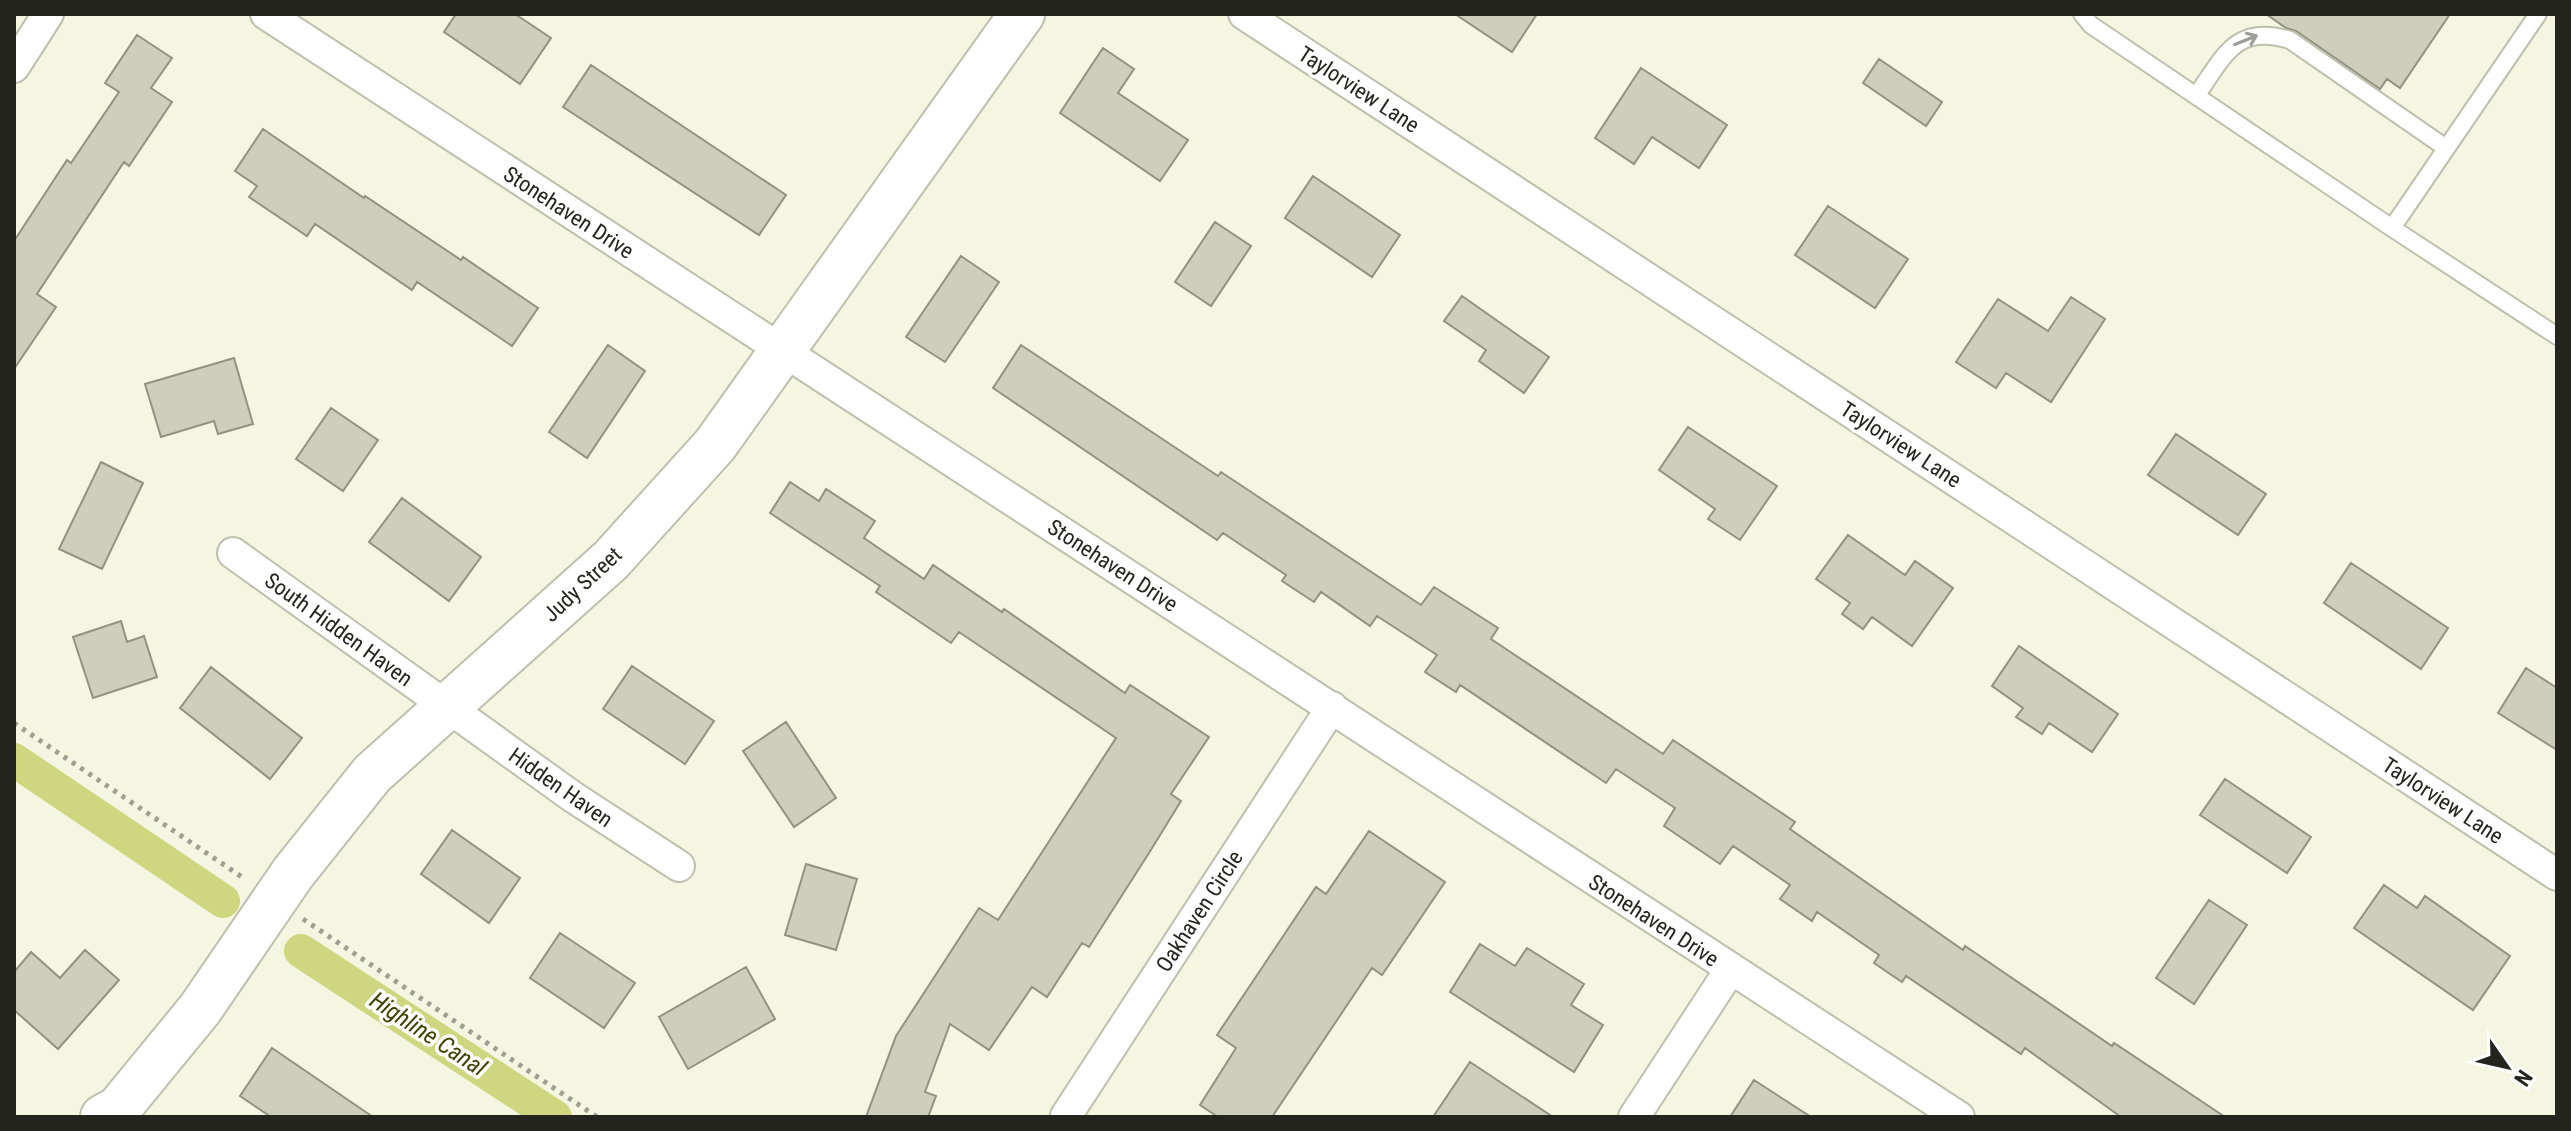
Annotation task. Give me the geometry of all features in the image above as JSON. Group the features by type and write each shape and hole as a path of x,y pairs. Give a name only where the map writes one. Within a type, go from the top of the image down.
{"street":[{"path":"14,67 48,14"},
{"name":"Stonehaven Drive","path":"266,14 1959,1117"},
{"name":"Judy Street","path":"117,1114 200,1009 293,873 372,774 611,560 715,445 1022,14"},
{"name":"Taylorview Lane","path":"1244,14 2557,875"},
{"name":"South Hidden Haven","path":"233,553 446,706"},
{"name":"Hidden Haven","path":"446,706 573,797 679,866"},
{"name":"Oakhaven Circle","path":"1066,1116 1332,707"},
{"path":"1634,1117 1730,970"}],"lane":[{"path":"2082,14 2091,25 2557,336"},
{"path":"2392,228 2538,14"},
{"path":"2196,96 2237,41 2250,35 2269,33 2290,40 2446,148"}],"building":[{"path":"456,14 515,14 551,38 520,84 444,32"},
{"path":"1455,14 1537,14 1512,52"},
{"path":"2266,14 2450,14 2400,88 2387,79 2380,89"},
{"path":"137,35 172,58 151,88 172,102 129,166 124,162 37,294 56,307 14,369 14,241 67,160 71,163 119,92 105,83"},
{"path":"1103,48 1134,69 1118,93 1188,140 1160,181 1060,113"},
{"path":"1879,59 1942,102 1926,126 1863,83"},
{"path":"591,65 786,195 759,235 563,107"},
{"path":"1641,68 1727,125 1699,168 1652,137 1634,164 1595,138"},
{"path":"263,129 364,198 461,260 463,257 538,308 512,346 417,282 412,290 315,224 307,236 249,197 257,186 235,171"},
{"path":"1313,176 1400,235 1372,277 1285,218"},
{"path":"1828,206 1908,259 1875,308 1795,255"},
{"path":"1215,222 1251,246 1211,306 1175,282"},
{"path":"961,256 999,282 945,362 906,337"},
{"path":"1462,296 1549,357 1524,393 1479,361 1486,350 1444,321"},
{"path":"2071,297 2105,319 2051,402 2006,373 1996,388 1956,362 1998,299 2048,331"},
{"path":"608,345 645,371 587,458 549,432"},
{"path":"1021,345 1218,476 1221,472 1421,605 1434,587 1498,628 1491,639 1663,754 1673,740 1795,822 1790,829 1963,950 1965,946 2112,1046 2114,1043 2225,1117 2121,1117 2025,1048 2021,1054 1906,976 1902,982 1874,963 1879,955 1817,912 1812,921 1780,899 1790,885 1733,846 1720,864 1664,826 1675,808 1616,769 1606,783 1460,685 1456,692 1425,672 1437,655 1377,616 1370,626 1321,592 1314,602 1282,581 1286,575 1223,533 1217,540 993,388"},
{"path":"234,358 253,424 218,434 214,421 161,437 145,384"},
{"path":"331,408 378,440 343,491 296,459"},
{"path":"1688,427 1777,486 1740,540 1708,519 1715,509 1659,470"},
{"path":"2176,434 2266,494 2238,535 2148,475"},
{"path":"101,462 143,483 102,569 59,549"},
{"path":"790,482 819,501 826,489 875,521 864,538 924,579 933,565 1002,612 1004,609 1125,693 1130,685 1209,737 1171,794 1181,801 1149,853 1089,947 1082,943 1047,997 1032,987 989,1050 950,1024 925,1092 936,1096 928,1117 866,1117 896,1036 979,908 998,920 1116,738 959,632 951,643 876,592 880,586 770,513"},
{"path":"402,498 481,557 449,601 369,542"},
{"path":"1848,535 1905,575 1915,561 1953,588 1912,646 1872,617 1863,629 1842,614 1850,603 1816,579"},
{"path":"2351,563 2448,628 2421,669 2324,603"},
{"path":"121,621 127,642 144,636 157,677 93,698 73,637"},
{"path":"2019,646 2118,714 2092,752 2049,723 2042,734 2016,717 2023,708 1992,686"},
{"path":"632,666 714,721 685,764 603,709"},
{"path":"211,667 302,738 270,779 180,708"},
{"path":"2526,668 2557,688 2557,750 2498,713"},
{"path":"786,722 836,798 794,827 743,751"},
{"path":"2225,779 2311,837 2287,873 2200,815"},
{"path":"452,830 520,878 489,923 421,874"},
{"path":"1369,831 1445,882 1382,975 1372,968 1272,1117 1218,1117 1200,1105 1236,1048 1217,1035 1316,887 1326,894"},
{"path":"806,864 857,879 836,950 785,935"},
{"path":"2384,885 2417,908 2425,896 2510,956 2473,1010 2354,928"},
{"path":"2209,900 2247,925 2194,1004 2156,978"},
{"path":"560,933 635,983 604,1028 530,978"},
{"path":"1480,944 1515,966 1527,948 1584,984 1571,1005 1603,1025 1574,1072 1450,992"},
{"path":"85,950 119,980 58,1049 14,1010 14,972 31,952 60,978"},
{"path":"746,967 775,1019 688,1069 659,1017"},
{"path":"272,1048 373,1117 271,1117 240,1096"},
{"path":"1470,1062 1553,1117 1433,1117"},
{"path":"1754,1080 1811,1117 1730,1117"}],"waterway":[{"path":"14,760 223,901"},
{"name":"Highline Canal","path":"301,951 555,1117"}]}
